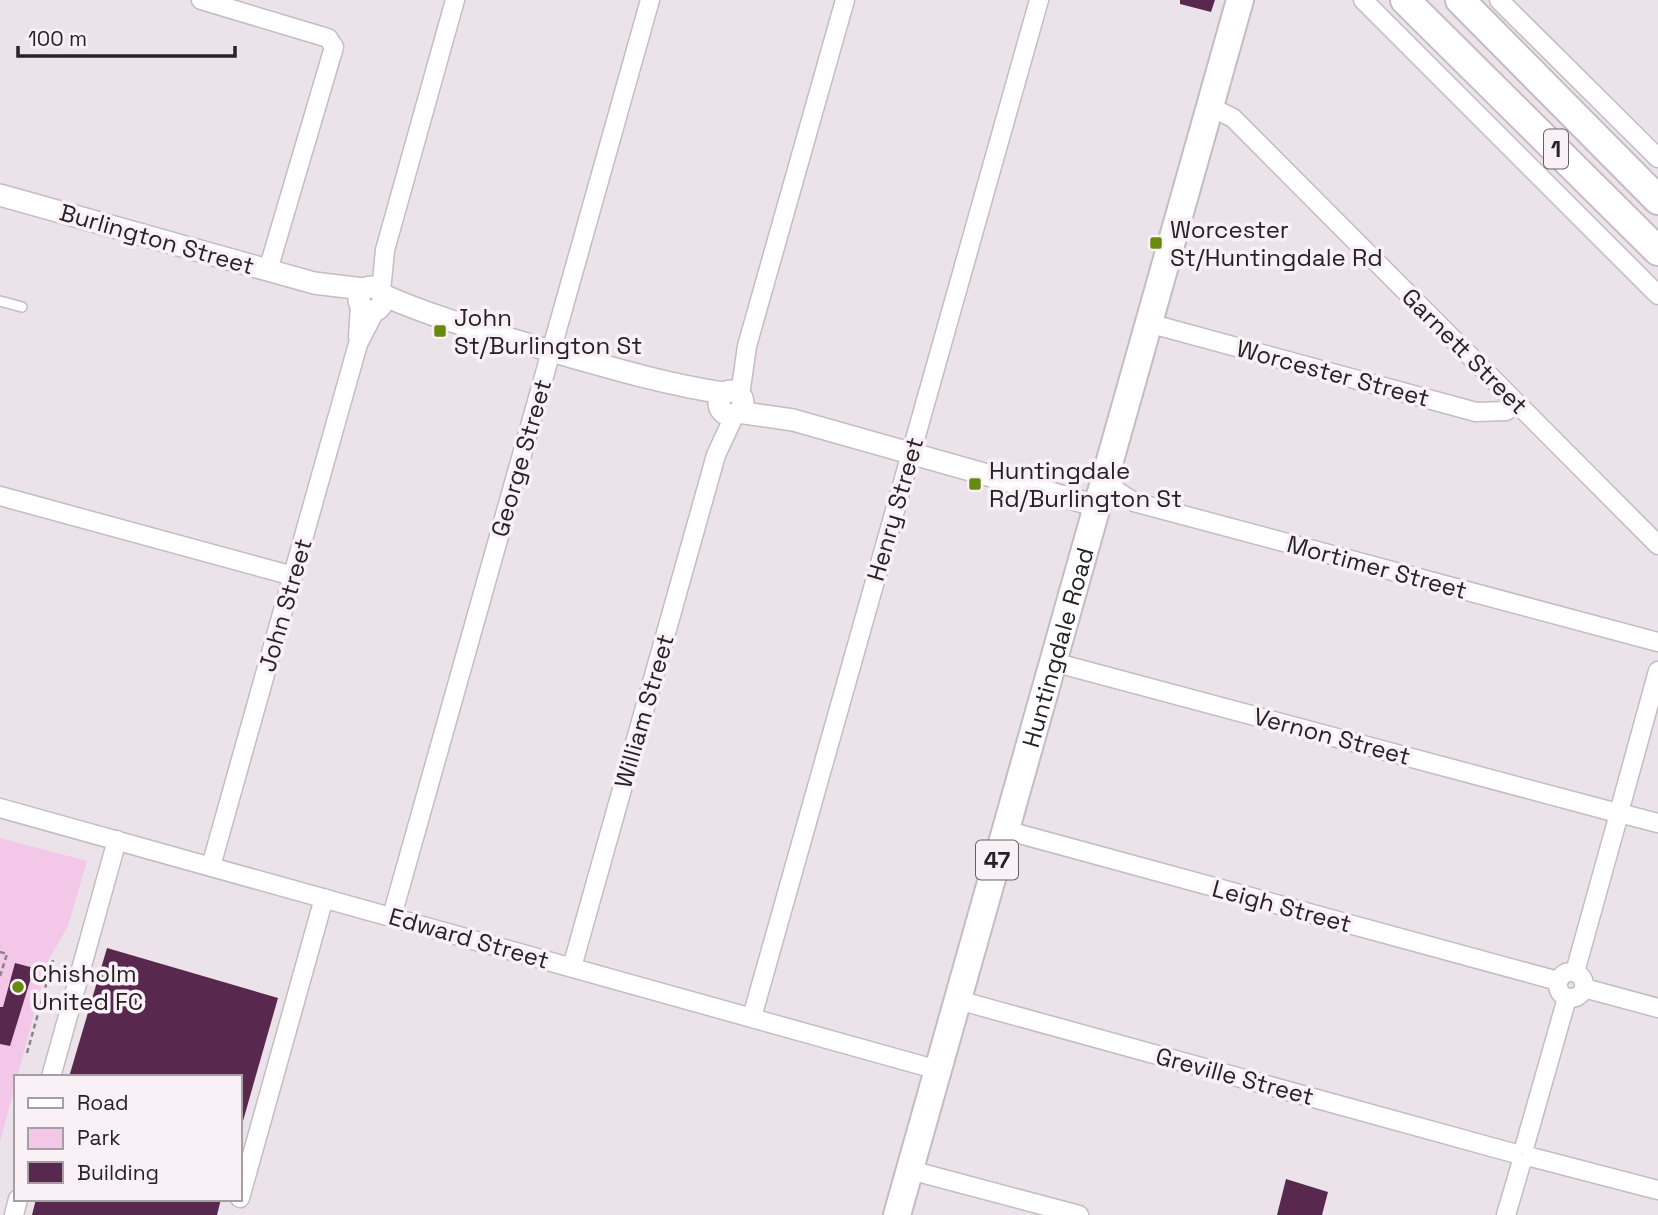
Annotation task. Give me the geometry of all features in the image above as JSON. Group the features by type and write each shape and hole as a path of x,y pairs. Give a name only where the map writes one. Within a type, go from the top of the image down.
{"highway":[{"name":"1","path":"1405,0 1658,251"},
{"name":"1","path":"1460,0 1658,200"}],"main road":[{"name":"Huntingdale Road","path":"897,1215 1240,0"}],"street":[{"path":"201,0 328,38 334,47 268,270"},
{"name":"John Street","path":"211,866 455,0"},
{"name":"George Street","path":"392,916 650,0"},
{"name":"William Street","path":"572,967 845,0"},
{"name":"Henry Street","path":"752,1017 1039,0"},
{"path":"1363,0 1658,295"},
{"path":"1499,0 1658,158"},
{"name":"Garnett Street","path":"1209,106 1224,111 1233,118 1658,545"},
{"name":"Burlington Street","path":"0,195 1097,506"},
{"name":"Worcester Street","path":"1148,324 1476,411 1506,411 1517,403"},
{"name":"Mortimer Street","path":"1105,477 1118,492 1134,502 1658,642"},
{"path":"0,496 293,576"},
{"name":"Vernon Street","path":"1053,662 1658,823"},
{"path":"1574,972 1658,671"},
{"name":"Edward Street","path":"0,808 938,1070"},
{"name":"Leigh Street","path":"1005,830 1558,981"},
{"path":"52,1075 117,840"},
{"path":"242,1192 324,898"},
{"path":"1567,998 1558,989 1558,981 1564,973 1574,972 1581,976 1584,988"},
{"path":"1567,998 1577,996 1584,988"},
{"path":"1584,988 1658,1008"},
{"path":"1506,1215 1567,998"},
{"name":"Greville Street","path":"958,1000 1658,1190"},
{"path":"910,1170 1079,1215"}],"lane":[{"path":"0,301 22,307"}],"path":[{"path":"0,952 6,954 0,976"},
{"path":"27,1053 53,960"}],"green space":[{"path":"0,838 87,861 68,926 48,961 18,1075 14,1075 14,1089 0,1142"}],"building":[{"path":"1180,0 1215,0 1211,12 1180,4"},
{"path":"107,948 278,998 243,1121 242,1075 70,1075"},
{"name":"Chisholm United FC","path":"15,963 34,968 10,1046 0,1044 0,1007 3,1007"},
{"path":"1286,1179 1328,1192 1322,1215 1277,1215"},
{"path":"36,1201 220,1201 217,1215 32,1215"}],"place":[{"name":"Worcester St/Huntingdale Rd","path":"1156,243"},
{"name":"John St/Burlington St","path":"440,331"},
{"name":"Huntingdale Rd/Burlington St","path":"975,484"},
{"name":"Chisholm United FC","path":"18,987"}]}
